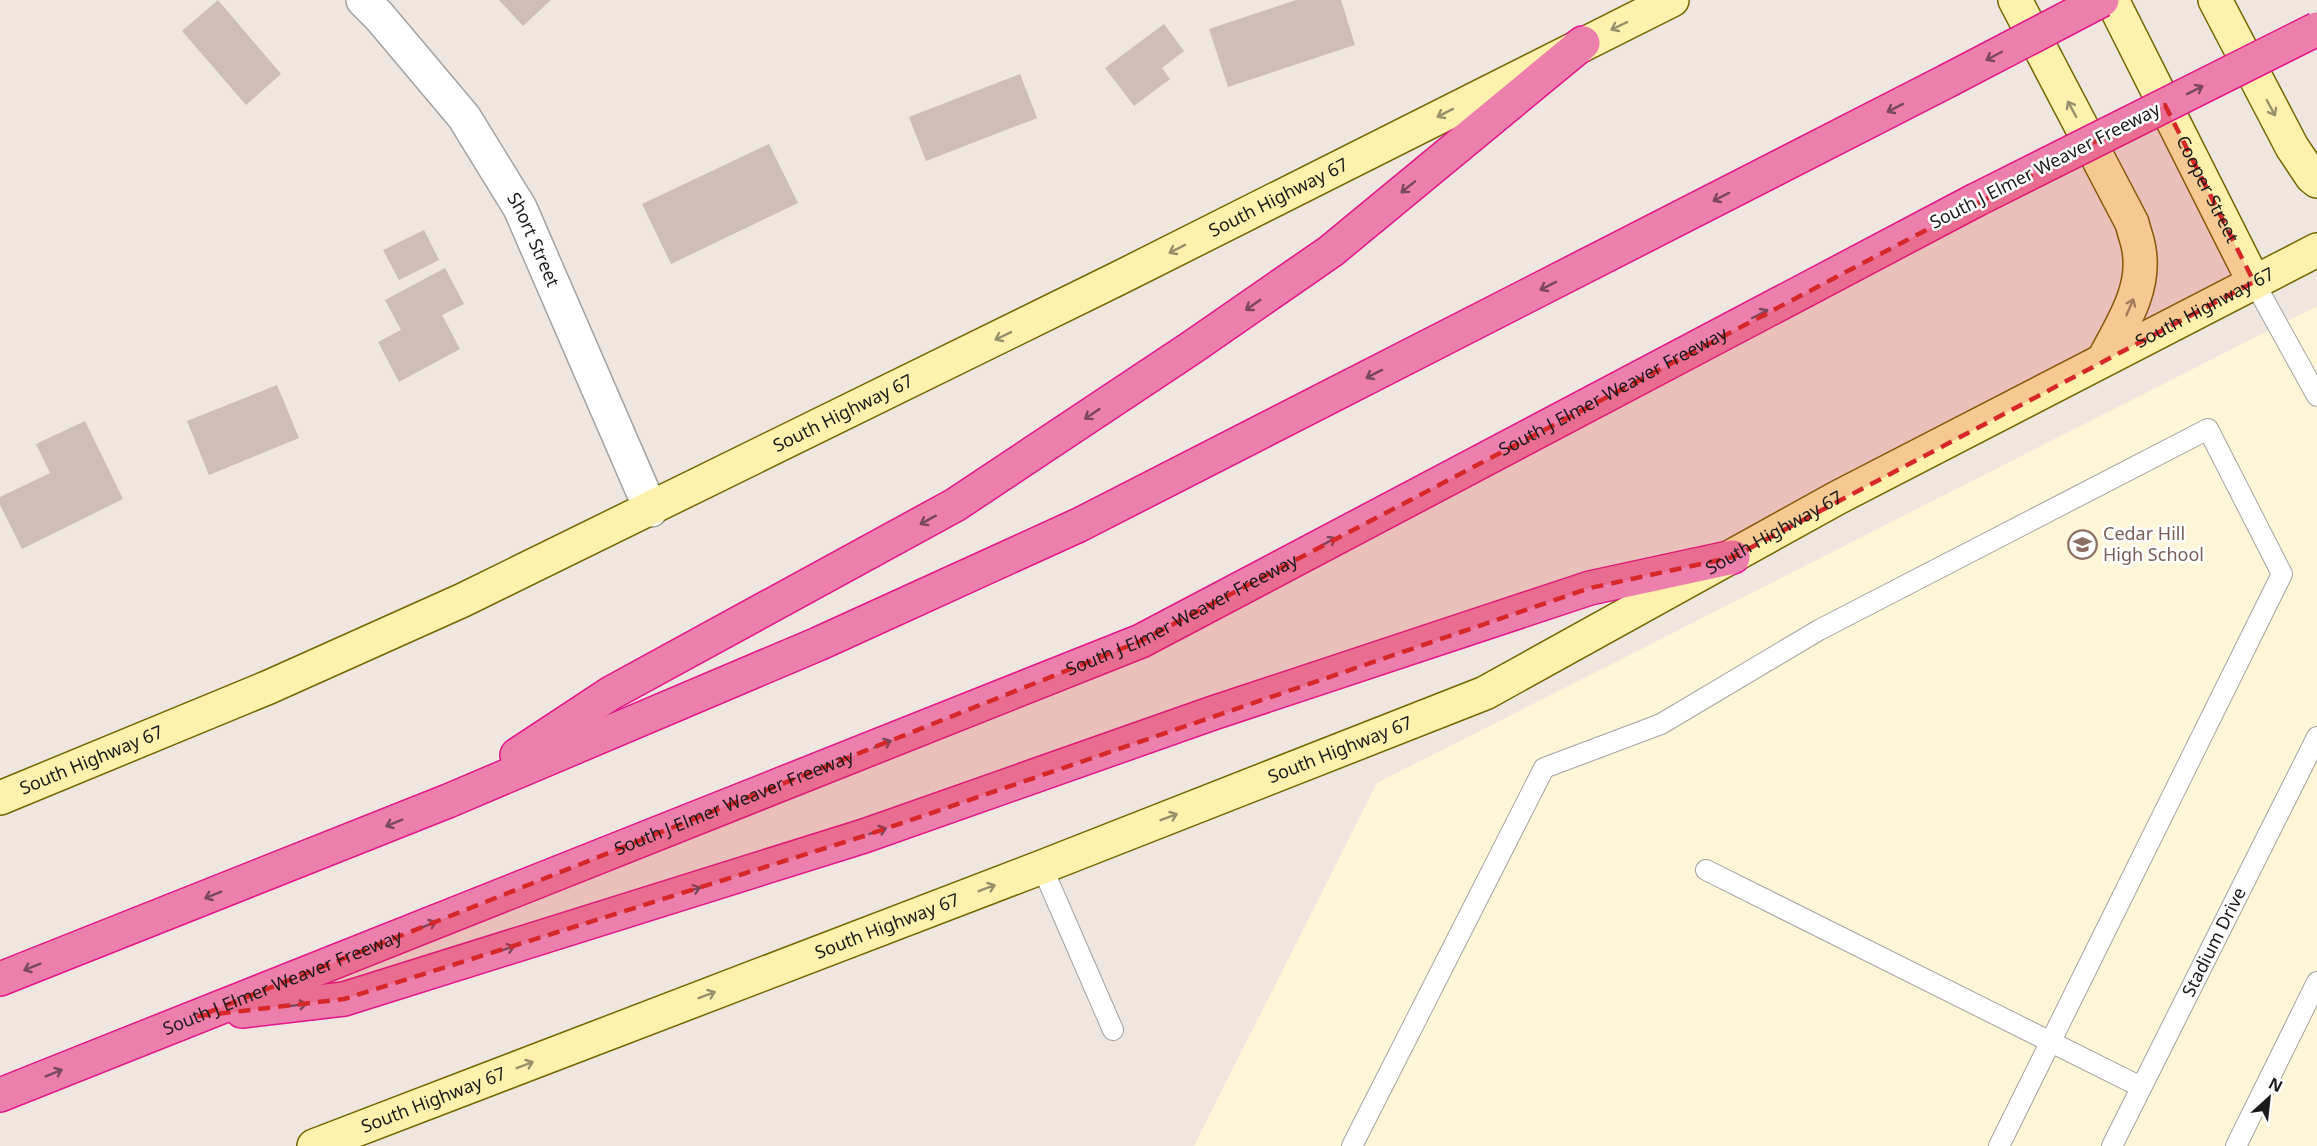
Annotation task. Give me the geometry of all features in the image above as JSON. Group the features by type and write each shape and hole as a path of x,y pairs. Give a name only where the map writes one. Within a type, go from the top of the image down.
{"highway":[{"path":"0,980 448,801 818,644 1079,525 2102,0"},
{"name":"South J Elmer Weaver Freeway","path":"0,1095 1141,641 1974,201 2317,29"},
{"path":"448,801 611,693 955,505 1063,433 1330,251 1583,43"},
{"path":"199,1016 344,999 864,836 1213,713 1590,588 1733,556"}],"main road":[{"name":"South Highway 67","path":"0,798 269,687 463,600 1121,278 1672,0"},
{"path":"2015,0 2132,223 2140,252 2140,276 2132,305 2104,359"},
{"name":"Cooper Street","path":"2112,0 2254,282"},
{"path":"2215,0 2292,147 2317,181"},
{"name":"South Highway 67","path":"314,1146 1042,867 1485,693 1837,498 2317,250"}],"street":[{"name":"Short Street","path":"363,0 464,117 520,208 651,510"}],"lane":[{"path":"2254,282 2317,396"},
{"path":"1352,1146 1544,768 1661,724 1819,630 2208,429 2282,574 1999,1146"},
{"name":"Stadium Drive","path":"2112,1146 2317,737"},
{"path":"1042,867 1113,1030"},
{"path":"1706,870 2141,1087"},
{"path":"2235,1146 2317,982"}],"highlighted area":[{"path":"2165,105 2254,282 1733,557 1590,588 864,836 344,999 199,1016 1141,641"}],"shaded area":[{"name":"Cedar Hill High School","path":"2317,306 2317,1146 1194,1146 1377,783"}],"building":[{"path":"218,0 281,74 246,105 182,31"},
{"path":"499,0 551,0 523,26"},
{"path":"1296,0 1341,0 1355,45 1228,87 1209,29"},
{"path":"1164,24 1184,51 1162,68 1170,79 1134,106 1105,68"},
{"path":"1020,74 1037,118 926,161 909,117"},
{"path":"769,144 798,203 671,264 642,204"},
{"path":"424,230 439,260 399,280 383,250"},
{"path":"445,268 464,304 442,315 460,349 399,382 378,342 401,330 385,300"},
{"path":"277,385 299,438 209,475 187,421"},
{"path":"85,421 123,499 22,549 0,505 0,497 50,473 36,444"}],"place":[{"name":"Cedar Hill High School","path":"2082,544"}]}
